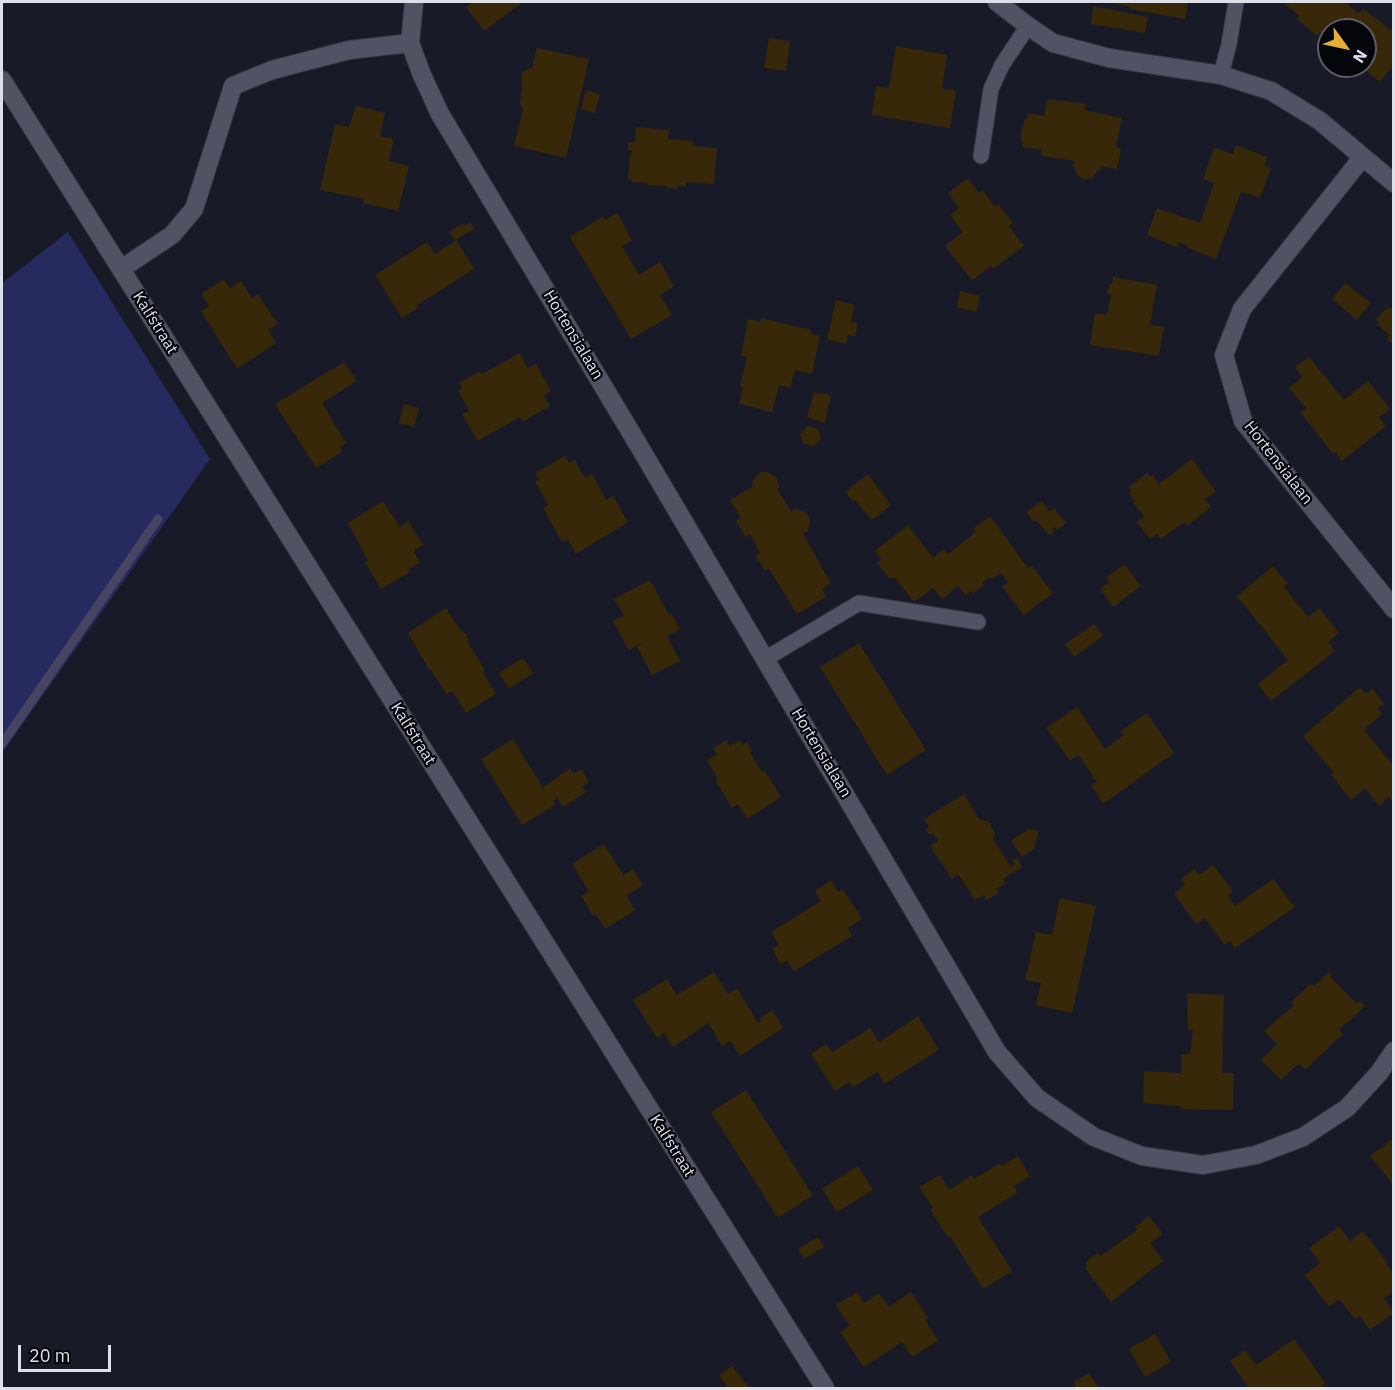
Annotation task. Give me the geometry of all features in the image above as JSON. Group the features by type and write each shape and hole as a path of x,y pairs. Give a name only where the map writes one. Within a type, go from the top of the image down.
{"street":[{"name":"Hortensialaan","path":"414,2 410,43 440,114 998,1052 1037,1098 1094,1137 1142,1156 1203,1165 1256,1155 1303,1137 1347,1108 1379,1073 1394,1051"},
{"path":"998,2 1053,43 1109,58 1221,75 1271,91 1320,121 1394,183"},
{"path":"121,269 172,235 194,209 233,86 272,70 349,50 410,43"},
{"name":"Kalfstraat","path":"2,80 825,1389"},
{"name":"Hortensialaan","path":"1362,158 1242,309 1224,355 1243,421 1394,609"}],"lane":[{"path":"1221,75 1236,2"},
{"path":"981,156 991,89 1002,65 1028,26"},
{"path":"765,659 859,603 978,622"}],"shaded area":[{"path":"68,232 210,459 2,753 2,283"}],"building":[{"path":"473,2 523,2 484,31 466,7"},
{"path":"1108,2 1188,2 1185,19 1129,9 1130,7"},
{"path":"1282,2 1349,2 1347,4 1359,14 1363,8 1375,18 1317,18 1317,36 1297,19 1300,16"},
{"path":"1093,6 1148,17 1145,33 1091,24"},
{"path":"1377,19 1390,30 1394,28 1394,65 1380,82 1375,78"},
{"path":"769,38 790,41 786,71 764,68"},
{"path":"896,46 947,55 942,88 956,91 950,128 872,115 876,86 889,88"},
{"path":"537,48 589,59 566,158 514,146 523,109 520,104 522,73 532,68"},
{"path":"586,90 600,94 595,113 581,109"},
{"path":"1047,99 1086,104 1084,110 1122,118 1116,147 1121,148 1117,169 1101,166 1093,178 1083,179 1077,174 1073,165 1075,161 1041,156 1042,150 1022,147 1021,132 1025,119 1029,113 1044,116"},
{"path":"356,106 385,113 380,136 394,139 389,161 409,166 398,211 363,203 364,199 320,190 335,124 349,127"},
{"path":"636,127 669,130 668,139 693,141 693,146 717,148 714,184 686,182 686,187 678,186 677,189 632,182 632,179 628,179 632,151 628,150 628,142 635,142"},
{"path":"1236,145 1267,157 1265,166 1271,168 1260,198 1241,192 1216,259 1179,242 1177,247 1147,235 1157,208 1200,223 1214,183 1203,179 1214,148 1233,154"},
{"path":"968,178 979,193 982,190 995,206 998,204 1013,223 1009,226 1024,246 993,269 991,266 972,280 945,246 963,232 950,215 959,208 948,193"},
{"path":"617,213 632,240 622,246 639,275 660,262 674,286 660,295 672,315 631,339 570,237 603,216 605,220"},
{"path":"470,222 474,229 456,240 474,269 417,305 418,308 402,318 375,275 427,242 435,254 455,241 449,232"},
{"path":"1113,277 1157,285 1150,325 1164,327 1159,356 1090,345 1095,313 1107,315 1111,296 1107,293"},
{"path":"224,279 230,288 241,281 252,298 258,294 278,324 268,330 276,343 237,369 201,311 209,306 201,294"},
{"path":"1345,283 1371,303 1357,320 1332,299"},
{"path":"960,291 980,296 976,312 957,307"},
{"path":"836,300 855,305 851,322 858,323 855,336 848,335 846,344 827,339"},
{"path":"1394,305 1394,345 1386,339 1390,335 1377,325 1379,322 1376,320 1387,307 1390,309"},
{"path":"761,318 811,330 811,334 820,336 812,374 795,370 790,388 779,385 772,412 739,404 743,387 740,386 747,357 741,356 748,319 760,322"},
{"path":"520,353 528,368 536,364 551,391 544,395 550,406 522,422 520,417 478,441 462,414 469,411 458,391 462,389 459,383 480,371 482,374"},
{"path":"1309,357 1344,400 1368,381 1390,409 1379,417 1386,426 1342,461 1335,452 1333,454 1300,412 1306,408 1289,388 1302,377 1295,367"},
{"path":"344,362 357,381 322,403 346,443 340,447 342,452 316,468 275,404"},
{"path":"814,392 831,395 825,423 807,418"},
{"path":"404,404 419,408 414,427 399,423"},
{"path":"808,426 818,429 821,439 814,446 804,444 800,434"},
{"path":"565,456 569,463 575,460 585,478 592,474 606,500 613,496 628,522 576,554 567,539 562,542 543,508 548,505 535,482 539,480 535,473"},
{"path":"1192,459 1216,492 1205,499 1211,507 1187,526 1184,522 1161,539 1157,534 1150,539 1137,522 1144,516 1133,503 1135,502 1129,493 1131,491 1129,487 1147,473 1150,477 1153,475 1159,484"},
{"path":"760,472 767,472 776,477 778,490 791,512 795,509 806,512 810,520 808,531 803,534 831,583 822,589 826,597 797,614 769,569 765,571 756,556 760,553 750,534 745,537 736,521 741,518 730,500 752,487 753,480"},
{"path":"868,474 891,505 872,520 845,492"},
{"path":"383,501 400,527 408,521 423,545 414,551 420,562 409,569 410,572 381,589 365,562 368,561 348,523"},
{"path":"1042,501 1050,512 1054,508 1066,523 1057,530 1055,527 1052,529 1054,532 1049,535 1026,512"},
{"path":"990,516 1028,568 1032,566 1053,593 1024,615 1002,587 1008,582 1001,573 982,583 984,585 973,594 971,591 966,595 958,586 942,599 933,588 914,602 894,577 890,579 877,563 881,559 875,551 908,525 933,558 944,549 948,554 976,532 973,529"},
{"path":"1124,564 1141,586 1113,607 1100,589 1109,582 1106,578"},
{"path":"1273,566 1288,584 1284,587 1308,617 1319,608 1339,633 1328,642 1335,651 1271,701 1258,684 1288,660 1237,596"},
{"path":"650,580 669,615 671,613 680,629 667,636 680,661 652,675 637,647 643,642 629,650 613,621 624,615 614,599"},
{"path":"446,608 459,628 467,635 468,643 485,670 482,671 496,694 466,713 452,691 447,694 429,670 408,633"},
{"path":"1094,624 1103,636 1074,657 1065,644"},
{"path":"859,643 926,750 887,775 820,667"},
{"path":"523,658 533,673 509,689 499,673"},
{"path":"1360,687 1366,694 1372,688 1384,704 1378,708 1382,714 1364,730 1394,766 1394,802 1389,797 1379,806 1365,788 1351,800 1331,775 1334,773 1303,736"},
{"path":"1077,707 1105,749 1124,735 1121,731 1147,713 1174,753 1103,804 1091,785 1097,782 1078,755 1070,761 1046,728"},
{"path":"513,739 543,788 570,768 574,774 581,769 589,782 582,786 586,792 563,807 557,798 553,801 555,805 522,825 481,759"},
{"path":"727,740 730,746 740,740 743,745 747,742 752,751 750,753 762,772 765,771 781,797 747,819 738,804 732,808 715,781 718,779 707,761 717,754 713,748"},
{"path":"964,794 979,819 989,822 995,833 993,839 1011,867 1015,864 1013,860 1017,858 1022,867 1003,879 1006,883 996,889 999,893 987,900 984,895 975,900 958,874 952,879 930,846 938,841 933,833 930,835 926,829 929,827 924,819"},
{"path":"1030,829 1039,831 1034,849 1022,857 1011,840"},
{"path":"604,844 624,875 633,869 643,885 626,896 635,910 605,929 596,914 593,916 581,896 589,891 572,864"},
{"path":"1213,865 1233,891 1228,896 1235,906 1273,879 1295,907 1235,948 1230,941 1224,945 1205,918 1196,924 1174,894 1185,885 1181,879 1194,869 1199,875"},
{"path":"831,880 838,892 843,889 862,919 848,928 852,936 794,971 787,960 781,964 772,949 779,945 771,932 821,901 815,891"},
{"path":"1060,898 1096,906 1072,1013 1036,1005 1041,983 1025,980 1036,932 1052,935"},
{"path":"714,972 728,994 737,988 758,1023 762,1021 760,1018 772,1010 783,1028 740,1056 730,1041 722,1046 708,1023 673,1047 664,1033 657,1038 633,1000 667,979 677,995"},
{"path":"1329,972 1332,975 1330,977 1357,1004 1360,1001 1365,1006 1339,1030 1343,1034 1305,1070 1300,1064 1297,1065 1281,1080 1261,1060 1277,1044 1264,1031 1294,1005 1291,1002 1311,983 1314,986"},
{"path":"1187,993 1224,995 1222,1073 1234,1073 1233,1110 1180,1109 1180,1106 1143,1103 1144,1071 1181,1073 1181,1054 1190,1054 1193,1029 1188,1030"},
{"path":"918,1016 939,1050 884,1084 878,1072 853,1087 850,1082 835,1091 811,1054 826,1044 832,1052 870,1028 879,1042"},
{"path":"746,1090 813,1195 778,1218 711,1112"},
{"path":"1394,1138 1394,1186 1370,1156"},
{"path":"1018,1156 1030,1176 1014,1186 1017,1193 978,1217 1012,1271 983,1289 950,1236 948,1237 930,1210 933,1208 919,1187 940,1175 949,1190 972,1175 974,1179 1000,1163 1002,1166"},
{"path":"858,1166 873,1190 837,1212 822,1189"},
{"path":"1149,1216 1163,1234 1150,1243 1163,1261 1111,1302 1085,1268 1087,1267 1086,1262 1097,1253 1101,1256 1137,1230 1135,1227"},
{"path":"1339,1226 1350,1241 1363,1231 1394,1274 1394,1291 1384,1298 1394,1313 1370,1330 1360,1316 1356,1320 1339,1299 1329,1307 1305,1275 1320,1263 1309,1248"},
{"path":"818,1237 824,1247 804,1259 798,1249"},
{"path":"857,1292 864,1303 879,1293 889,1307 911,1292 928,1318 925,1320 938,1341 912,1357 902,1342 864,1367 840,1332 850,1326 836,1305"},
{"path":"1155,1334 1171,1362 1145,1377 1129,1349"},
{"path":"1294,1339 1326,1384 1319,1388 1249,1388 1230,1361 1245,1350 1256,1365"},
{"path":"732,1366 750,1388 728,1388 719,1375"},
{"path":"1089,1373 1099,1388 1072,1388 1076,1386 1074,1382"}],"waterway":[{"path":"2,744 158,519"}]}
